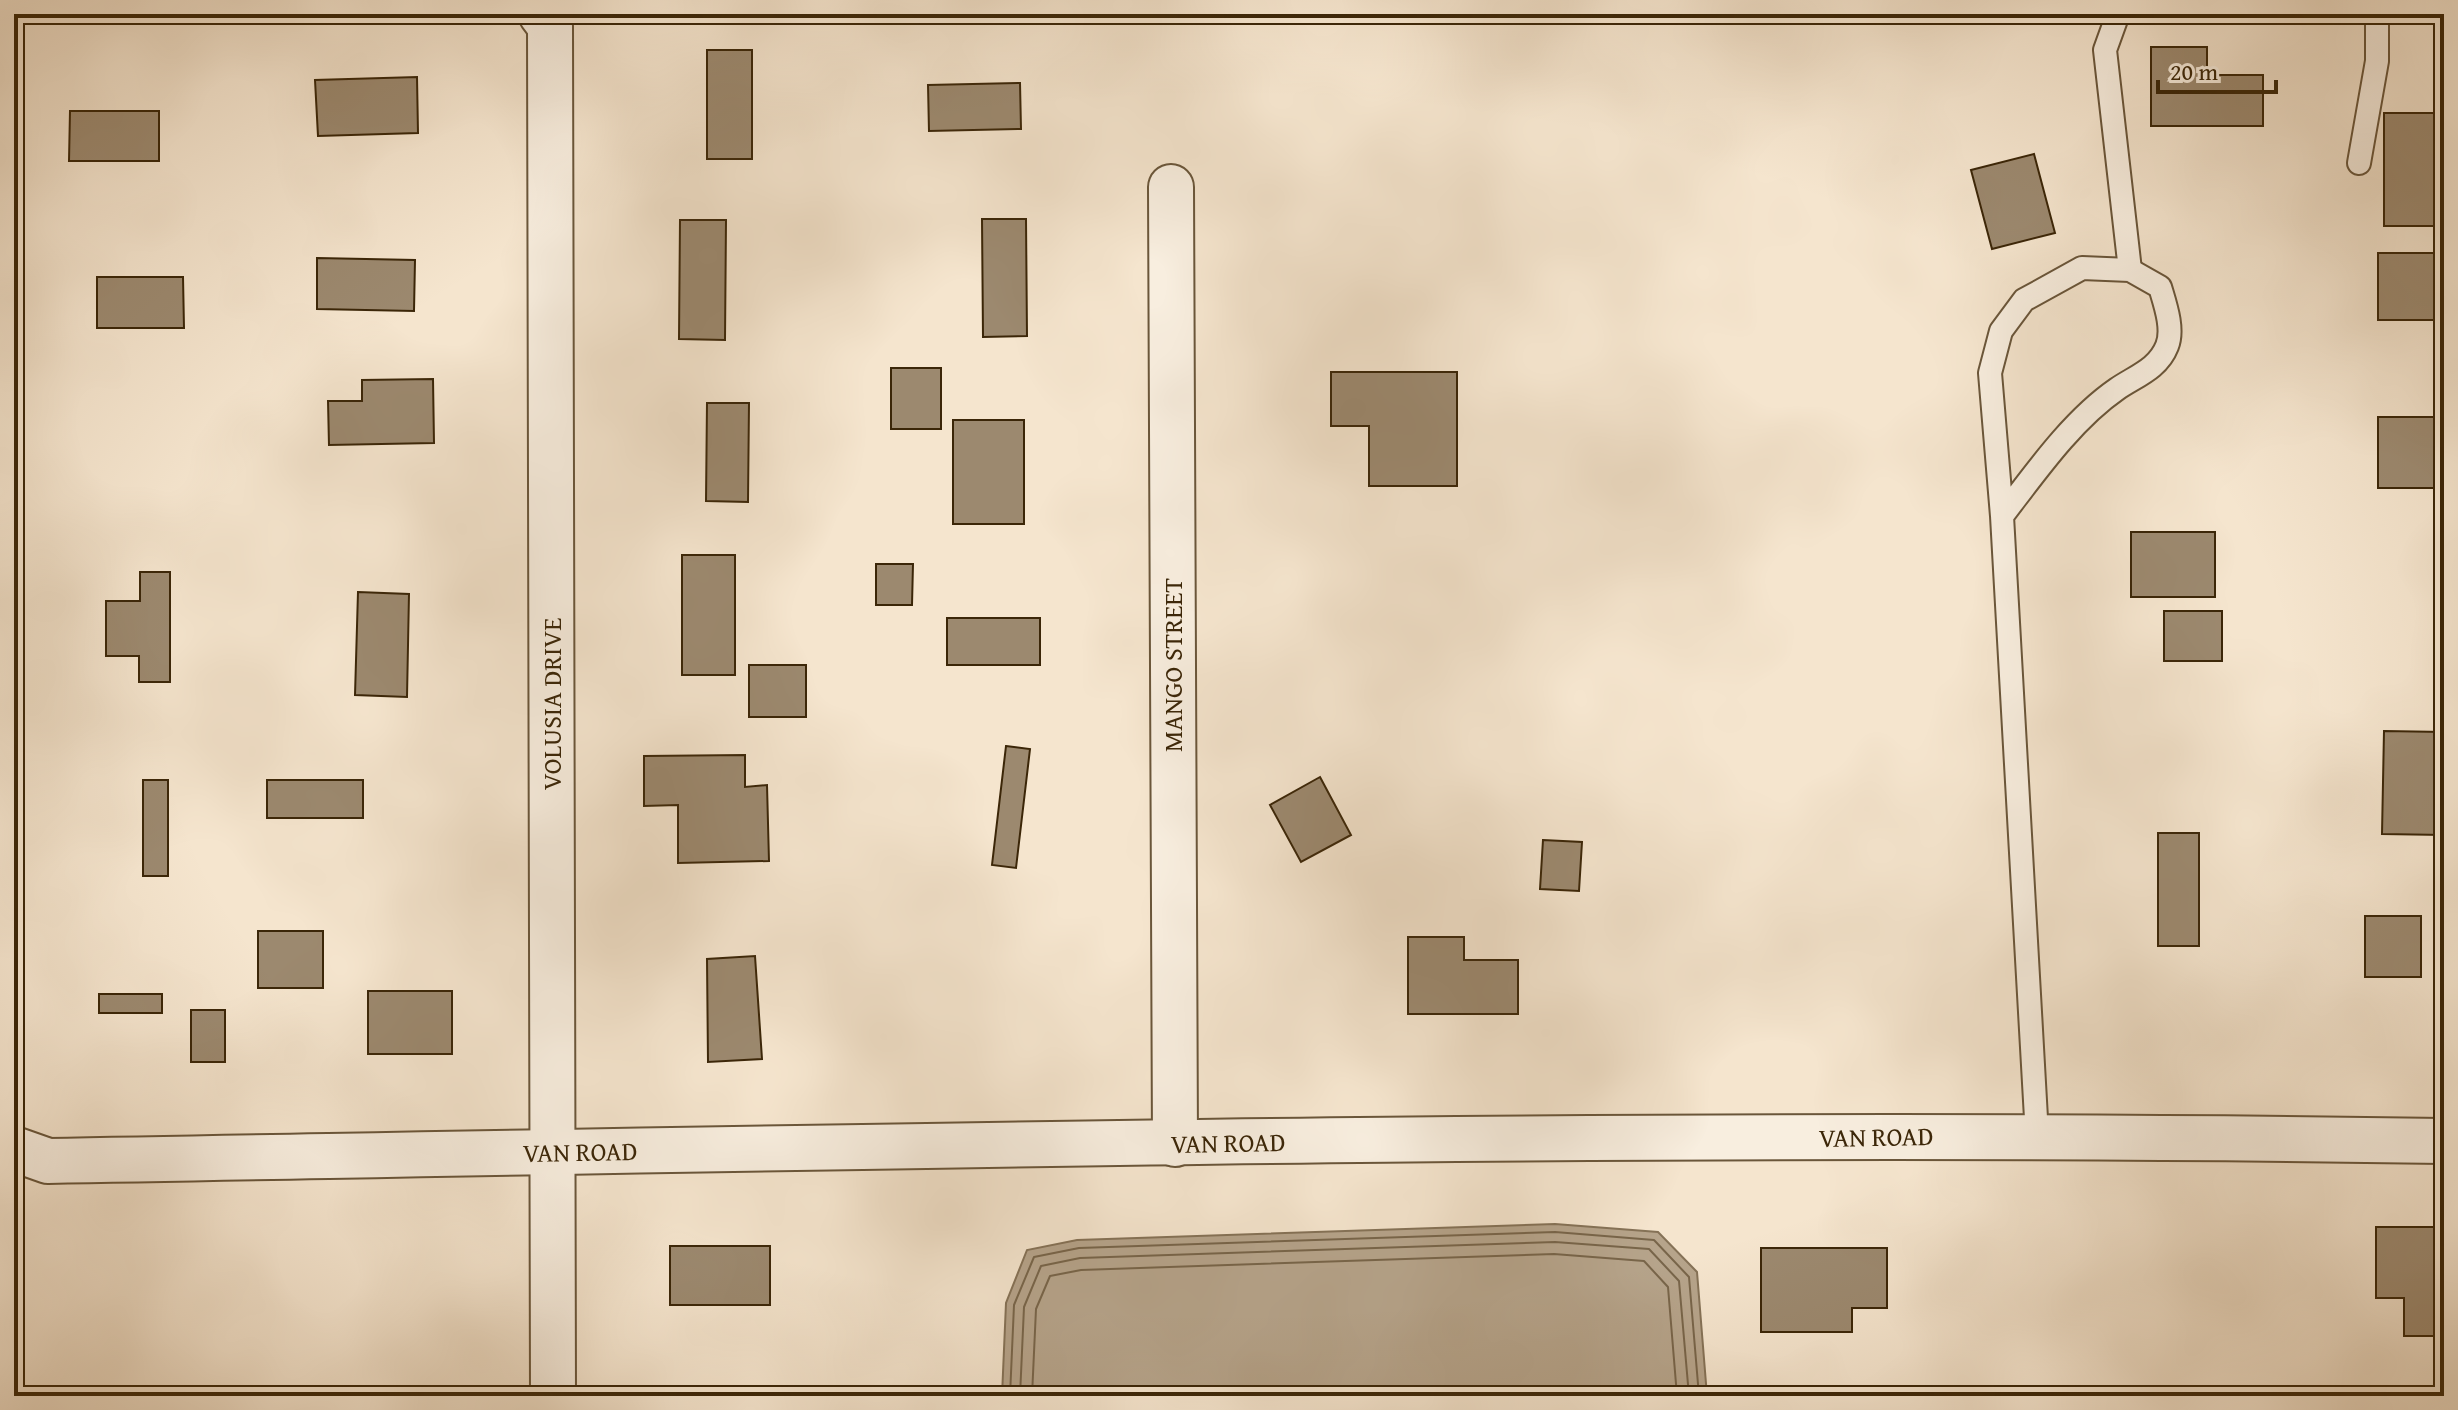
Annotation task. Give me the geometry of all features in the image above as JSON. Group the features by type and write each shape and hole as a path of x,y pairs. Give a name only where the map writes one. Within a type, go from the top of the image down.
{"street":[{"name":"VOLUSIA DRIVE","path":"541,14 550,26 553,1396"},
{"name":"MANGO STREET","path":"1171,187 1175,1144"},
{"name":"VAN ROAD","path":"14,1149 48,1161 1175,1144 2037,1136 2444,1141"}],"lane":[{"path":"2118,14 2105,50 2130,270"},
{"path":"2359,163 2377,61 2377,14"},
{"path":"2002,516 2060,442 2114,391 2157,364 2168,344 2168,312 2160,287 2130,270 2082,268 2024,300 2001,331 1990,373 2002,516 2037,1136"}],"water":[{"path":"1555,1224 1658,1232 1697,1272 1707,1396 1002,1396 1006,1303 1027,1250 1077,1240"}],"building":[{"path":"2151,47 2207,47 2207,75 2263,75 2263,126 2151,126"},
{"path":"707,50 752,50 752,159 707,159"},
{"path":"417,77 418,133 318,136 315,80"},
{"path":"1020,83 1021,129 929,131 928,85"},
{"path":"70,111 159,111 159,161 69,161"},
{"path":"2384,113 2436,113 2436,226 2384,226"},
{"path":"2034,154 2055,233 1992,249 1971,170"},
{"path":"982,219 1026,219 1027,336 983,337"},
{"path":"680,220 726,220 725,340 679,339"},
{"path":"2378,253 2444,253 2444,320 2378,320"},
{"path":"317,258 415,260 414,311 317,309"},
{"path":"97,277 183,277 184,328 97,328"},
{"path":"891,368 941,368 941,429 891,429"},
{"path":"1331,372 1457,372 1457,486 1369,486 1369,426 1331,426"},
{"path":"433,379 434,443 329,445 328,401 362,401 362,380"},
{"path":"707,403 749,403 748,502 706,501"},
{"path":"2378,417 2444,417 2444,488 2378,488"},
{"path":"953,420 1024,420 1024,524 953,524"},
{"path":"2131,532 2215,532 2215,597 2131,597"},
{"path":"682,555 735,555 735,675 682,675"},
{"path":"876,564 913,564 912,605 876,605"},
{"path":"140,572 170,572 170,682 139,682 139,656 106,656 106,601 140,601"},
{"path":"358,592 409,594 407,697 355,695"},
{"path":"2164,611 2222,611 2222,661 2164,661"},
{"path":"947,618 1040,618 1040,665 947,665"},
{"path":"749,665 806,665 806,717 749,717"},
{"path":"2384,731 2444,732 2444,835 2382,834"},
{"path":"1006,746 1030,749 1016,868 992,865"},
{"path":"745,755 745,787 767,785 769,861 678,863 678,805 644,806 644,756"},
{"path":"1320,777 1351,835 1301,862 1270,805"},
{"path":"143,780 168,780 168,876 143,876"},
{"path":"267,780 363,780 363,818 267,818"},
{"path":"2158,833 2199,833 2199,946 2158,946"},
{"path":"1543,840 1582,842 1579,891 1540,889"},
{"path":"2365,916 2421,916 2421,977 2365,977"},
{"path":"258,931 323,931 323,988 258,988"},
{"path":"1408,937 1464,937 1464,960 1518,960 1518,1014 1408,1014"},
{"path":"755,956 762,1059 708,1062 707,959"},
{"path":"368,991 452,991 452,1054 368,1054"},
{"path":"99,994 162,994 162,1013 99,1013"},
{"path":"191,1010 225,1010 225,1062 191,1062"},
{"path":"2376,1227 2444,1227 2444,1336 2404,1336 2404,1298 2376,1298"},
{"path":"670,1246 770,1246 770,1305 670,1305"},
{"path":"1761,1248 1887,1248 1887,1308 1852,1308 1852,1332 1761,1332"}]}
